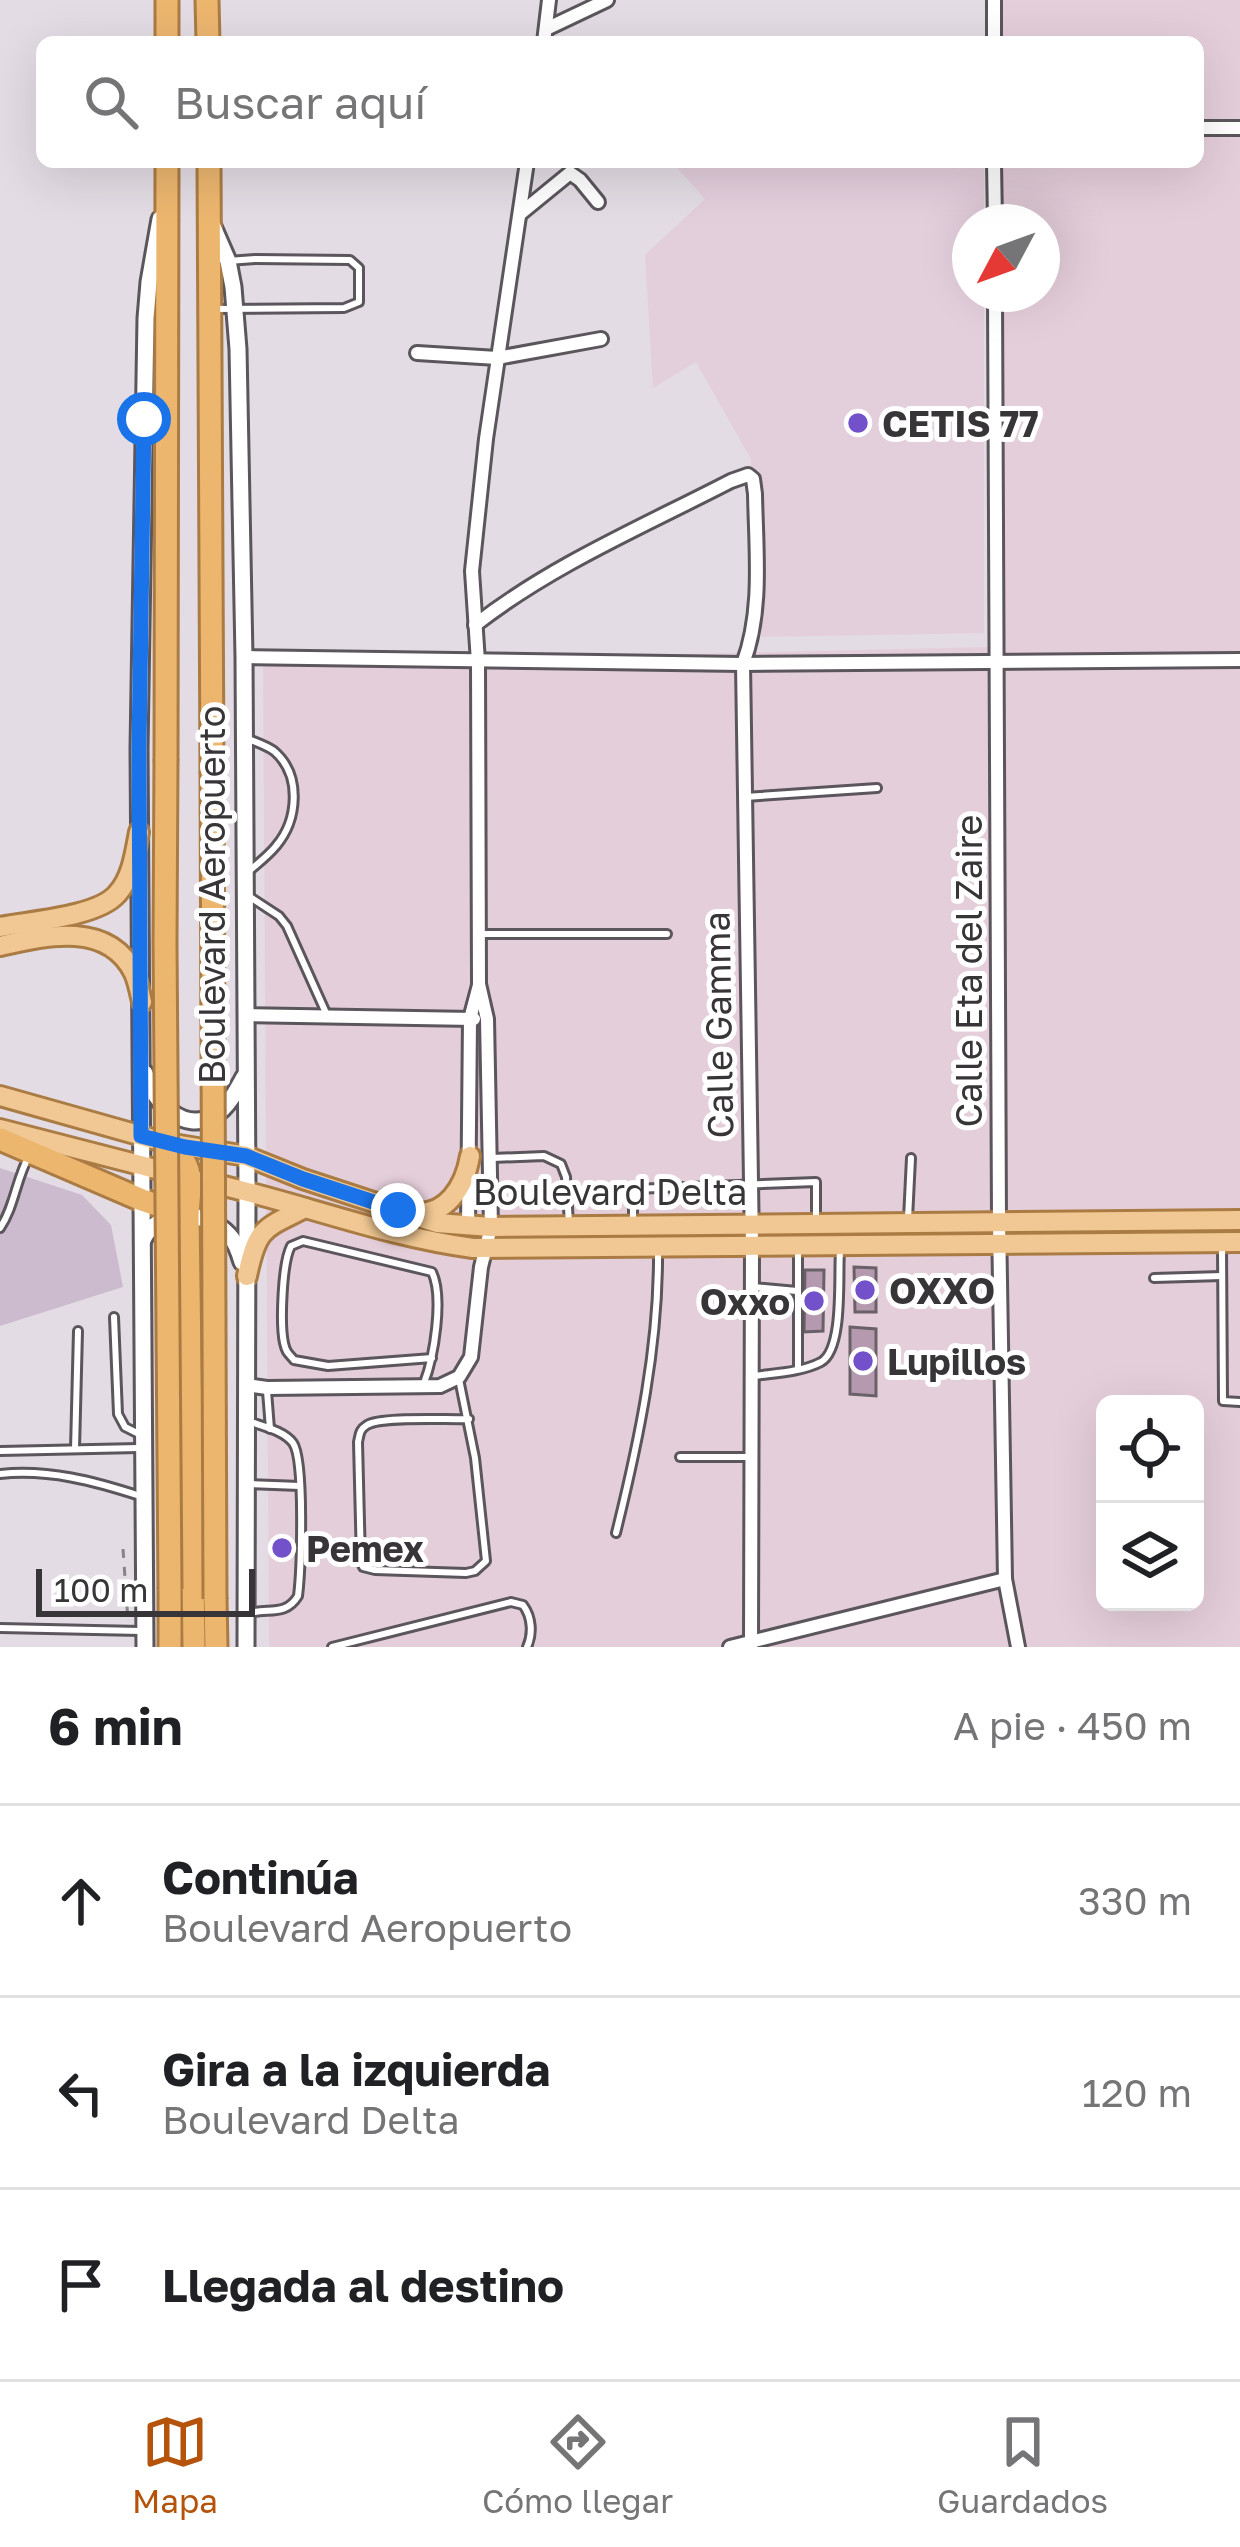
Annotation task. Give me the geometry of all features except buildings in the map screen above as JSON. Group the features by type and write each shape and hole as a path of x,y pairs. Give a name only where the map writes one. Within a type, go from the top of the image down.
{"highway":[{"path":"167,0 167,36"},
{"path":"207,0 208,36"},
{"name":"Boulevard Aeropuerto","path":"167,168 165,965 170,1647"},
{"name":"Boulevard Aeropuerto","path":"209,168 210,219 219,262 209,308 216,1647"},
{"path":"0,1139 35,1146 142,1200 188,1215"},
{"path":"167,1143 188,1164 190,1179 194,1647"}],"main road":[{"path":"0,927 108,902 126,882 139,832"},
{"path":"0,946 64,934 99,941 134,973 142,1002"},
{"name":"Boulevard Delta","path":"0,1096 167,1143 246,1156 437,1223 491,1227 1240,1220"},
{"name":"Boulevard Delta","path":"0,1129 35,1146 141,1164 480,1254 658,1246 1231,1243"},
{"path":"398,1210 422,1214 446,1203 479,1157"},
{"path":"247,1276 252,1248 262,1232 305,1208"}],"street":[{"path":"545,36 549,0"},
{"path":"545,36 607,0"},
{"path":"994,0 994,36"},
{"path":"1204,128 1240,128"},
{"path":"480,1254 468,1226 479,1157 488,1019 479,984 478,662 472,571 497,358 526,168"},
{"path":"994,168 995,204"},
{"path":"520,214 571,173 598,202"},
{"name":"Boulevard Aeropuerto","path":"140,1636 140,618 146,318 153,250 167,187"},
{"name":"Boulevard Aeropuerto","path":"219,262 235,309 244,657 246,1647"},
{"name":"Calle Eta del Zaire","path":"995,312 1004,1579 1018,1647"},
{"path":"417,353 497,358 601,339"},
{"name":"Calle Gamma","path":"476,625 561,568 731,481 752,476 756,610 753,638 743,664 752,1246 750,1644"},
{"path":"244,657 743,664 1240,659"},
{"path":"246,1384 267,1388 440,1386 459,1377 471,1357 480,1254 491,1227 479,1157 470,1019 479,984"},
{"path":"245,1015 488,1019"},
{"path":"141,1058 155,1098 180,1118 201,1120 215,1115 245,1074"},
{"path":"142,1242 154,1225 174,1216 210,1221 229,1234 247,1276"},
{"path":"730,1647 1004,1579"}],"lane":[{"path":"209,308 351,307 359,298 358,268 350,260 219,262"},
{"path":"242,736 272,750 295,785 290,824 275,847 245,874"},
{"path":"745,796 877,788"},
{"path":"245,893 287,926 328,1016"},
{"path":"479,934 667,934"},
{"path":"0,1228 35,1146"},
{"path":"479,1157 544,1156 561,1164 569,1226"},
{"path":"908,1222 911,1159"},
{"path":"633,1226 633,1189 816,1182 816,1222"},
{"path":"422,1387 432,1358 437,1284 432,1272 303,1240 291,1246 284,1266 283,1333 285,1348 294,1360 328,1366 432,1358"},
{"path":"1231,1243 1222,1276 1223,1401 1240,1402"},
{"path":"616,1533 646,1393 658,1246"},
{"path":"751,1377 827,1358 835,1343 840,1246"},
{"path":"798,1247 798,1368"},
{"path":"1154,1278 1222,1276"},
{"path":"751,1287 797,1291"},
{"path":"114,1317 118,1414 143,1442"},
{"path":"75,1449 78,1331"},
{"path":"459,1377 469,1419 486,1552 482,1566 466,1573 363,1567 358,1442 362,1429 386,1421 469,1419"},
{"path":"267,1388 270,1429"},
{"path":"246,1420 287,1437 298,1452 300,1486 298,1595 282,1610 246,1614"},
{"path":"0,1451 143,1442"},
{"path":"680,1457 751,1457"},
{"path":"0,1474 46,1472 143,1498"},
{"path":"246,1484 300,1486"},
{"path":"332,1647 516,1602 529,1613 527,1647"},
{"path":"0,1628 140,1636"}],"path":[{"path":"123,1549 140,1636"}],"shaded area":[{"path":"997,0 1240,0 1240,1647 269,1647 263,660 988,647 993,312 1060,312 1060,204 994,204 995,168 1204,168 1204,36 997,36"},
{"name":"CETIS 77","path":"677,168 984,168 984,204 952,204 952,312 984,312 984,633 761,637 759,470 751,470 751,459 696,362 653,388 645,255 705,199"},
{"path":"0,1168 82,1195 111,1225 123,1287 0,1326"}],"place":[{"name":"CETIS 77","path":"858,423"},
{"name":"OXXO","path":"865,1290"},
{"name":"Oxxo","path":"814,1301"},
{"name":"Lupillos","path":"863,1361"},
{"name":"Pemex","path":"282,1548"}],"route":[{"path":"144,419 139,749 141,1136 246,1156 398,1210"}]}
